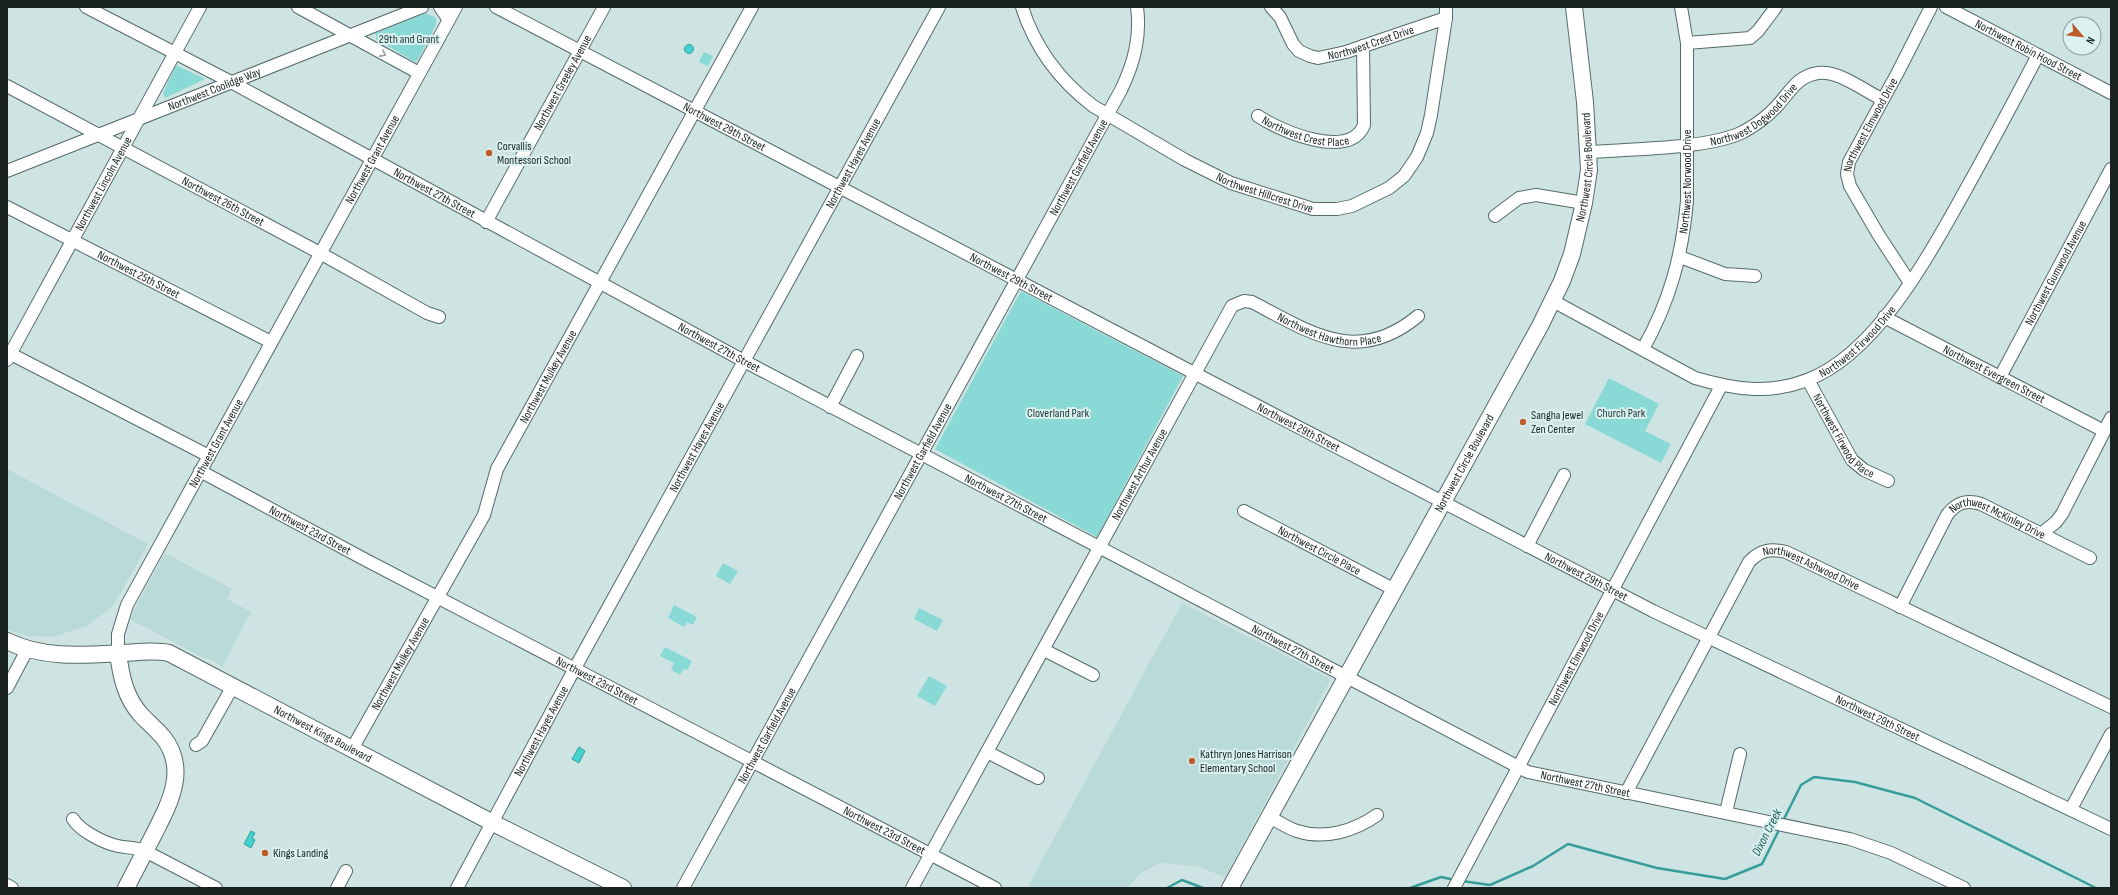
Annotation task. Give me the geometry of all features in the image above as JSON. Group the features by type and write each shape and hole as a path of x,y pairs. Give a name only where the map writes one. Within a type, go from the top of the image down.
{"main road":[{"name":"Northwest Circle Boulevard","path":"1230,888 1553,301 1572,254 1584,203 1589,152 1574,7"},
{"name":"Northwest Kings Boulevard","path":"7,641 27,650 58,654 149,651 169,654 233,686 491,822 623,888"},
{"name":"Northwest Grant Avenue","path":"118,653 120,675 129,698 140,714 168,745 176,768 175,789 172,797 126,888"}],"street":[{"name":"Northwest 27th Street","path":"86,7 231,82 598,284 1528,772 1726,812 1872,846 1964,888"},
{"name":"Northwest Lincoln Avenue","path":"8,355 200,7"},
{"path":"298,7 349,36 420,73"},
{"name":"Northwest Coolidge Way","path":"7,171 422,7"},
{"path":"440,7 449,20"},
{"name":"Northwest Grant Avenue","path":"118,653 118,634 127,605 456,7"},
{"name":"Northwest 29th Street","path":"496,7 1443,503 1613,590 1708,637 2111,829"},
{"name":"Northwest Greeley Avenue","path":"486,222 604,7"},
{"name":"Northwest Mulkey Avenue","path":"352,749 484,515 497,469 752,7"},
{"name":"Northwest Hayes Avenue","path":"457,888 491,822 575,668 939,7"},
{"name":"Northwest Hillcrest Drive","path":"1022,7 1033,36 1052,67 1077,94 1108,115 1206,172 1230,183 1313,209 1337,210 1352,206 1397,183 1410,169 1417,157 1427,133 1431,115 1446,12"},
{"name":"Northwest Garfield Avenue","path":"683,888 1122,90 1135,58 1138,26 1137,7"},
{"name":"Northwest Crest Drive","path":"1271,7 1280,17 1293,44 1304,54 1318,58 1327,57 1363,46 1446,12"},
{"name":"Northwest Norwood Drive","path":"1643,350 1662,314 1680,257 1687,201 1687,44 1681,7"},
{"path":"1687,44 1750,38 1758,31 1776,7"},
{"name":"Northwest Elmwood Drive","path":"1910,283 1867,216 1848,180 1849,162 1931,7"},
{"name":"Northwest Robin Hood Street","path":"1946,7 2111,93"},
{"name":"Northwest Crest Place","path":"1258,116 1286,132 1302,137 1332,141 1355,138 1362,132 1364,125 1363,46"},
{"name":"Northwest Firwood Drive","path":"1553,301 1695,378 1721,386 1756,390 1775,388 1808,380 1839,363 1855,350 1884,317 1910,283 1937,242 2038,55"},
{"name":"Northwest Dogwood Drive","path":"1589,152 1687,144 1724,138 1756,124 1776,107 1793,86 1810,74 1820,73 1837,76 1882,100"},
{"name":"Northwest 26th Street","path":"7,86 320,253 427,313 439,317"},
{"name":"Northwest Gumwood Avenue","path":"2000,377 2111,169"},
{"path":"1495,216 1519,198 1536,195 1584,203"},
{"name":"Northwest 25th Street","path":"7,207 271,342"},
{"path":"1680,257 1726,274 1755,276"},
{"name":"Northwest Arthur Avenue","path":"912,888 1044,650 1229,310 1238,302"},
{"name":"Northwest Hawthorn Place","path":"1238,302 1252,302 1313,334 1328,339 1352,343 1377,340 1394,334 1418,316"},
{"name":"Northwest Evergreen Street","path":"1884,317 2104,431"},
{"path":"8,355 209,456"},
{"path":"830,406 857,356"},
{"name":"Northwest Firwood Place","path":"1808,380 1852,460 1864,470 1888,481"},
{"name":"Northwest Elmwood Drive","path":"1454,887 1721,386"},
{"name":"Northwest McKinley Drive","path":"1900,607 1947,515 1959,504 1973,501 2041,534 2056,522 2062,514 2111,418"},
{"name":"Northwest 23rd Street","path":"200,471 995,888"},
{"path":"1527,546 1564,475"},
{"name":"Northwest Circle Place","path":"1244,511 1395,590"},
{"path":"2041,534 2090,558"},
{"name":"Northwest Ashwood Drive","path":"1626,793 1749,562 1762,551 1770,550 1786,552 2111,707"},
{"path":"7,688 27,650"},
{"path":"1044,650 1093,676"},
{"path":"196,745 202,741 233,686"},
{"path":"2071,809 2111,734"},
{"path":"987,752 1038,778"},
{"path":"1726,812 1740,754"},
{"path":"1269,817 1296,831 1319,835 1347,830 1377,815"},
{"path":"73,819 79,827 112,844 135,847 146,851 216,888"},
{"path":"337,888 346,871"},
{"path":"7,885 12,888"}],"shaded area":[{"path":"689,44 694,49 689,54 684,49"},
{"path":"7,469 148,544 114,605 89,625 53,637 29,636 7,630"},
{"path":"165,553 232,589 227,599 251,612 222,667 216,662 208,658 204,658 131,620 135,608"},
{"name":"Kathryn Jones Harrison Elementary School","path":"1182,603 1331,679 1225,877 1196,866 1160,863 1141,873 1127,888 1027,888"},
{"path":"579,747 585,751 579,763 572,759"},
{"path":"251,831 255,833 252,838 255,840 251,848 244,844"}],"green space":[{"name":"29th and Grant","path":"426,13 436,18 436,25 418,60 415,62 376,39 376,33"},
{"path":"704,52 713,56 708,66 699,62"},
{"path":"176,65 205,79 165,98 163,93"},
{"name":"Cloverland Park","path":"1021,291 1183,376 1097,537 935,449"},
{"name":"Church Park","path":"1609,378 1659,404 1645,431 1671,444 1661,463 1585,424"},
{"path":"723,563 738,571 730,584 716,576"},
{"path":"674,605 697,617 693,625 687,622 684,627 668,618"},
{"path":"919,608 943,620 937,631 914,619"},
{"path":"665,647 692,661 687,670 683,669 680,675 671,670 674,663 660,656"},
{"path":"929,676 947,686 935,706 917,696"}],"waterway":[{"name":"Dixon Creek","path":"1783,821 1801,785 1814,777 1855,782 1915,798 2096,888"},
{"name":"Dixon Creek","path":"1462,881 1490,885 1533,866 1568,844 1657,868 1725,879 1762,864 1780,828"},
{"name":"Dixon Creek","path":"1410,888 1441,877 1455,880"},
{"name":"Dixon Creek","path":"1167,888 1182,880 1203,888"}],"place":[{"name":"Corvallis Montessori School","path":"489,153"},
{"name":"Sangha Jewel Zen Center","path":"1523,422"},
{"name":"Kathryn Jones Harrison Elementary School","path":"1192,761"},
{"name":"Kings Landing","path":"265,853"}]}
